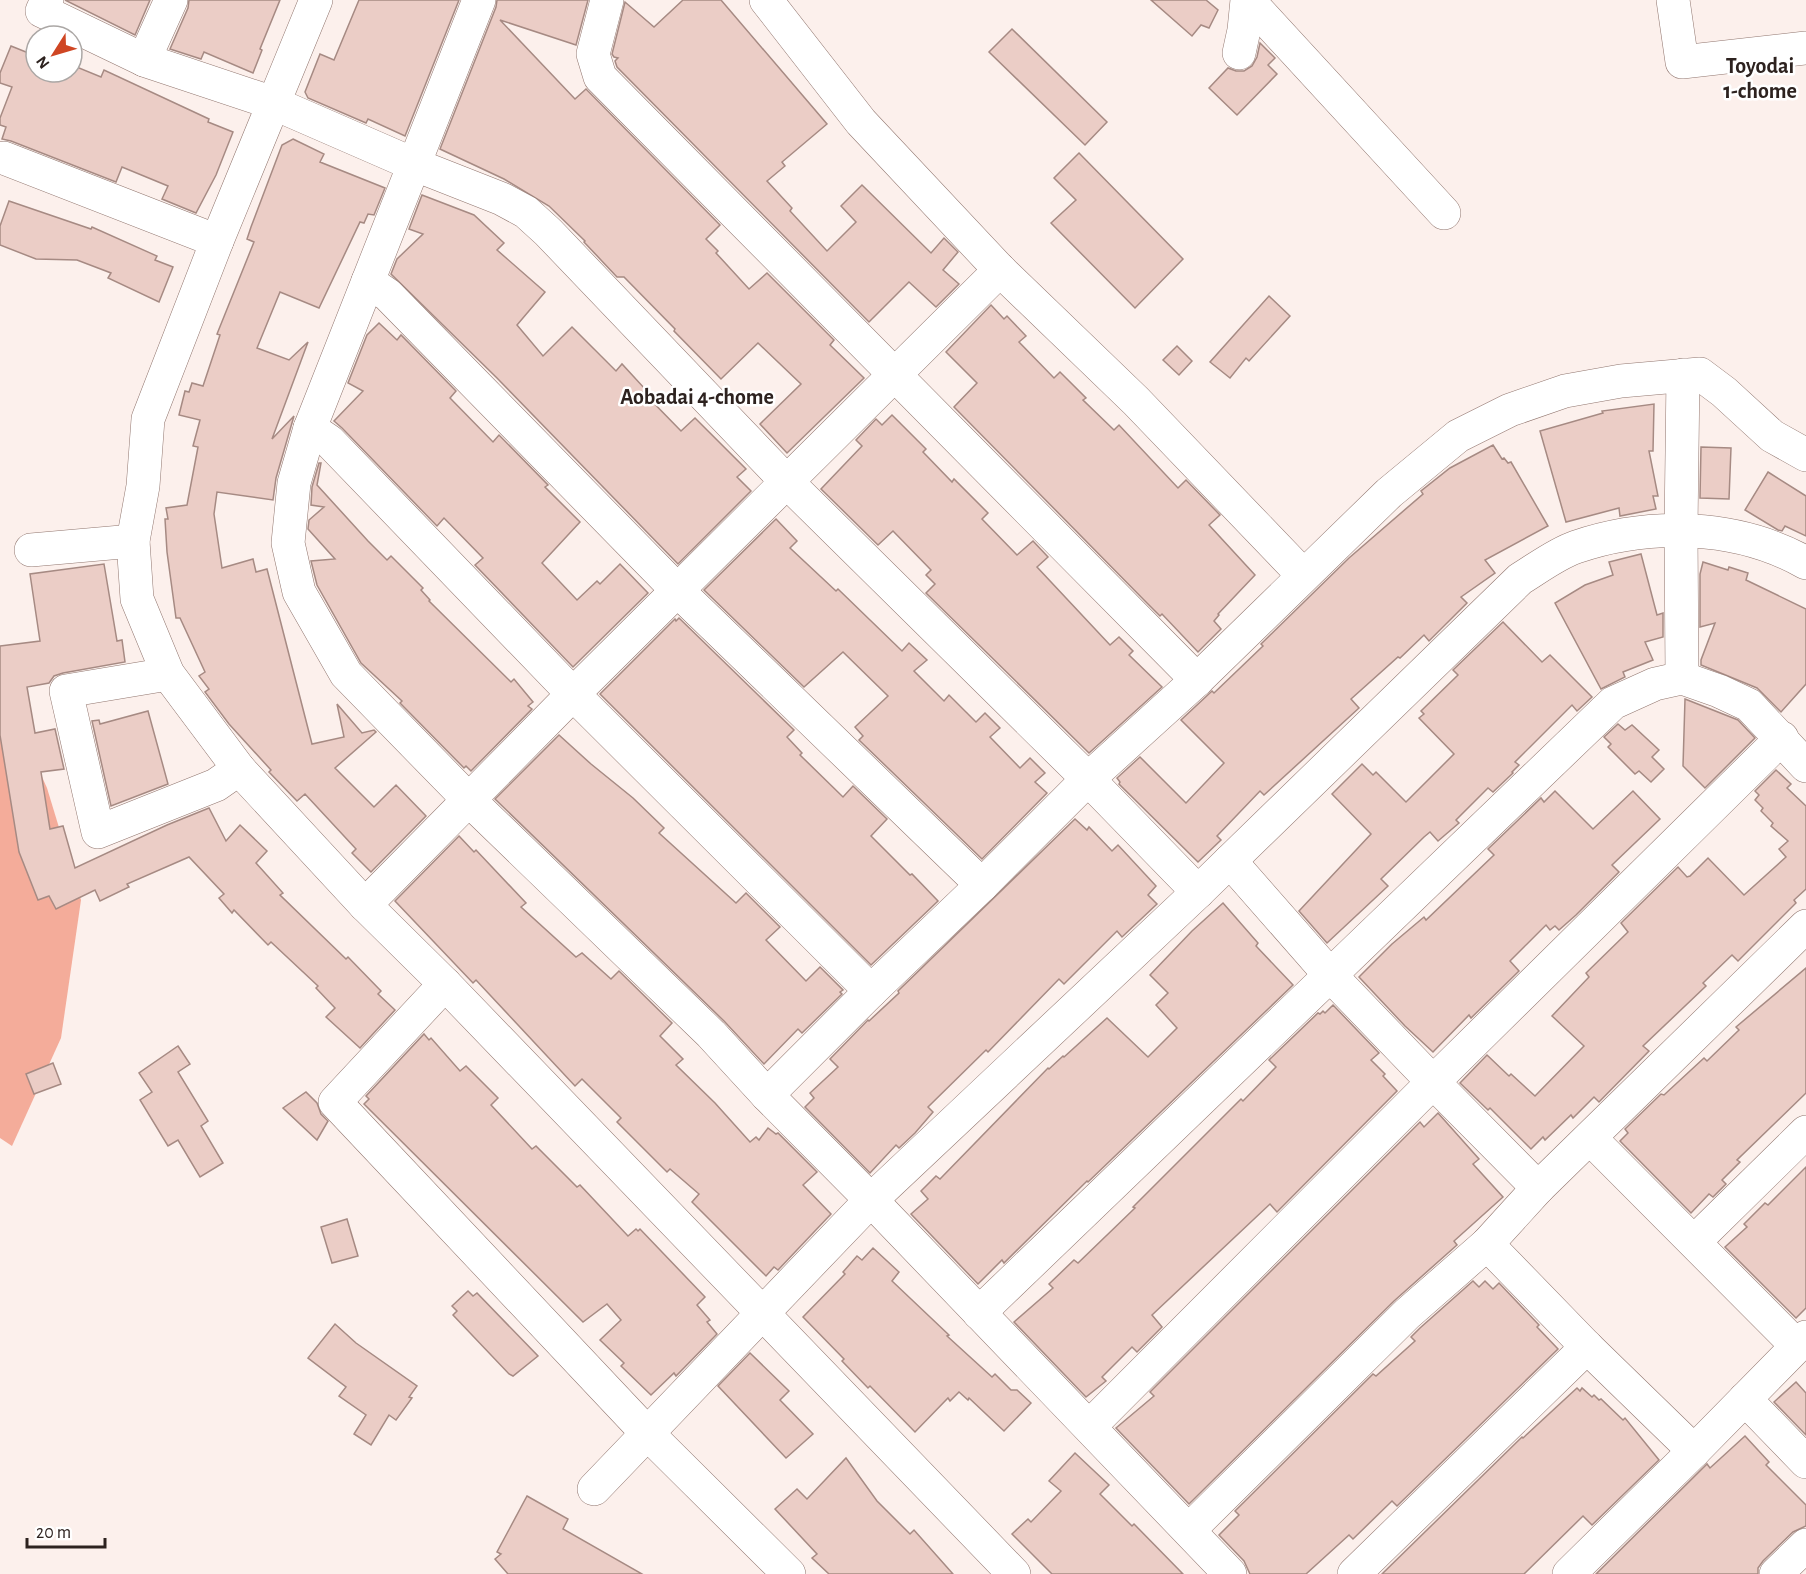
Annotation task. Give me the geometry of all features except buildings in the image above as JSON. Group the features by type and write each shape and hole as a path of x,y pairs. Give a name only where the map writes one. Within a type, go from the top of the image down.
{"street":[{"path":"47,0 42,12 144,60 273,103 413,164 502,199 526,212 548,232 787,482 1088,779 1198,892"},
{"path":"144,60 171,0"},
{"path":"316,0 217,241 148,419 143,486 133,540 137,599 168,674 239,769 365,905 445,984 1014,1574"},
{"path":"479,0 310,428 294,483 288,543 298,592 346,674 468,799 711,1035 1090,1426 1230,1574"},
{"path":"607,0 593,54 600,77 1197,680"},
{"path":"766,0 861,122 1000,270 1136,401 1303,575"},
{"path":"1239,53 1248,0"},
{"path":"1248,0 1444,213"},
{"path":"1673,0 1682,62 1806,48"},
{"path":"4,158 217,241"},
{"path":"365,905 677,590 1000,270"},
{"path":"368,281 388,295 677,590 982,885"},
{"path":"767,1095 1088,779 1197,680 1389,493 1458,436 1510,410 1565,391 1622,381 1700,374 1724,392 1773,436 1806,455"},
{"path":"1682,678 1683,375"},
{"path":"310,428 329,441 573,694 871,991"},
{"path":"594,1489 871,1200 1198,892 1520,579 1574,548 1641,532 1681,530 1737,536 1789,553 1806,563"},
{"path":"31,550 133,540"},
{"path":"168,674 66,692 98,832 216,785 239,769"},
{"path":"979,1313 1613,704 1655,684 1682,678 1749,705 1806,766"},
{"path":"1090,1426 1432,1082 1782,738"},
{"path":"1230,861 1330,975 1538,1188"},
{"path":"1189,1530 1407,1314 1487,1244 1538,1188 1806,926"},
{"path":"445,984 335,1102 648,1434 789,1574"},
{"path":"1694,1242 1806,1132"},
{"path":"1569,1574 1801,1342 1694,1242 1590,1138"},
{"path":"1487,1244 1587,1347 1694,1451"},
{"path":"1354,1574 1587,1347"},
{"path":"1745,1399 1806,1462"},
{"path":"1776,1574 1806,1545"}],"shaded area":[{"path":"0,703 19,725 47,788 81,900 61,1038 12,1146 0,1138"}],"district":[{"name":"Toyodai 1-chome","path":"1760,78"},
{"name":"Aobadai 4-chome","path":"697,397"}]}
